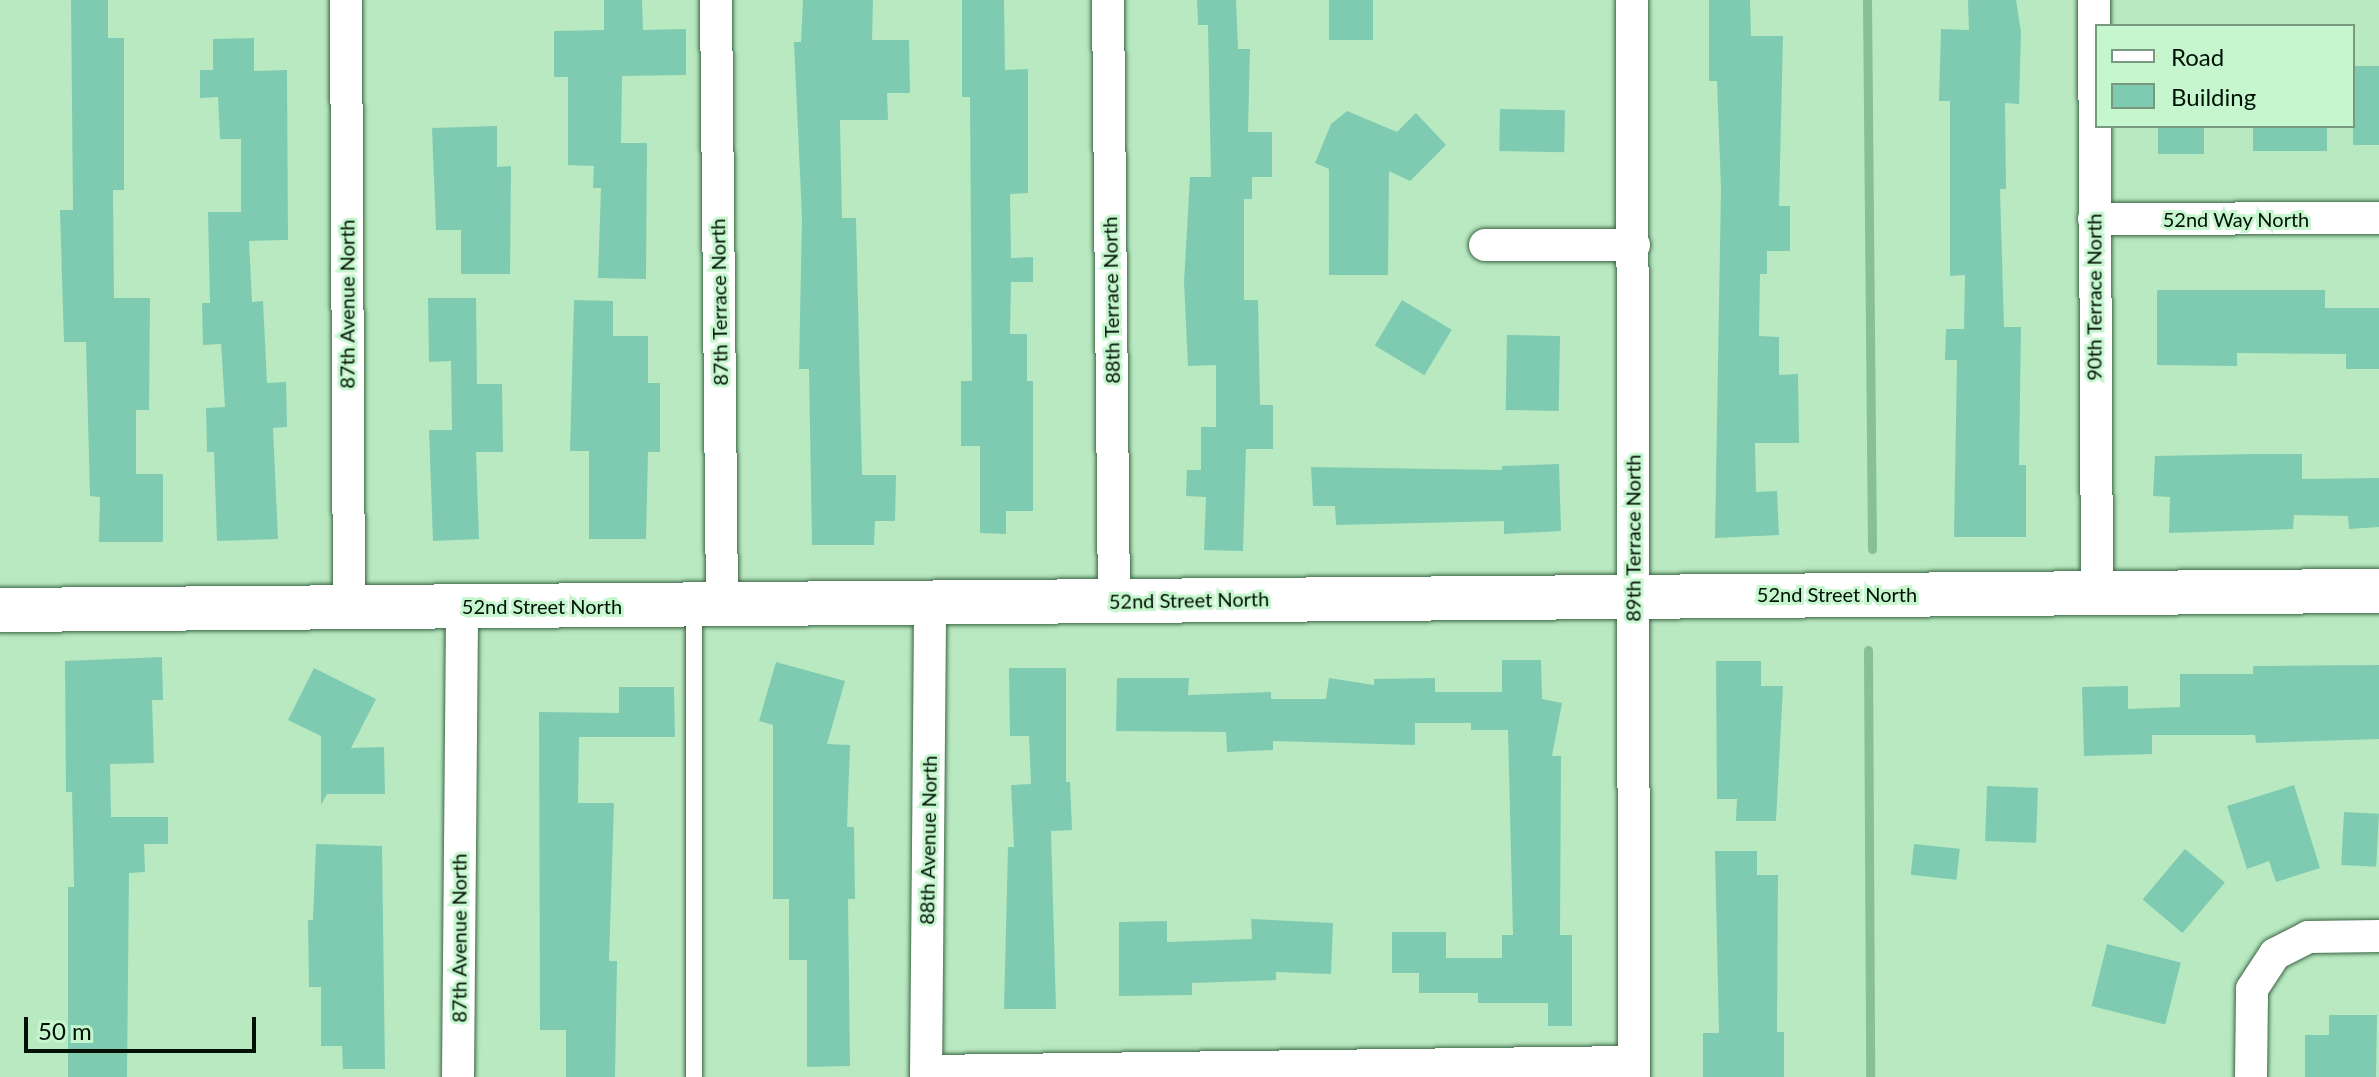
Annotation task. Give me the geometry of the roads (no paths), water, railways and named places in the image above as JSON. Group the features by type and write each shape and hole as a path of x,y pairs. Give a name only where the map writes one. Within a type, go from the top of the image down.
{"street":[{"name":"87th Avenue North","path":"346,0 349,608"},
{"name":"87th Terrace North","path":"708,605 716,0"},
{"name":"88th Terrace North","path":"1108,0 1114,600"},
{"name":"89th Terrace North","path":"1632,0 1634,1070"},
{"name":"90th Terrace North","path":"2094,0 2097,593"},
{"name":"52nd Way North","path":"2094,219 2379,218"},
{"path":"1485,245 1634,245"},
{"name":"52nd Street North","path":"0,610 2379,591"},
{"name":"88th Avenue North","path":"926,1074 930,603"},
{"name":"87th Avenue North","path":"458,1077 462,607"},
{"path":"2251,1077 2252,989 2275,954 2308,937 2379,936"},
{"path":"926,1074 1634,1070"}],"lane":[{"path":"694,1077 708,605"}],"waterway":[{"path":"1867,0 1872,549"},
{"path":"1868,650 1870,1077"}]}
